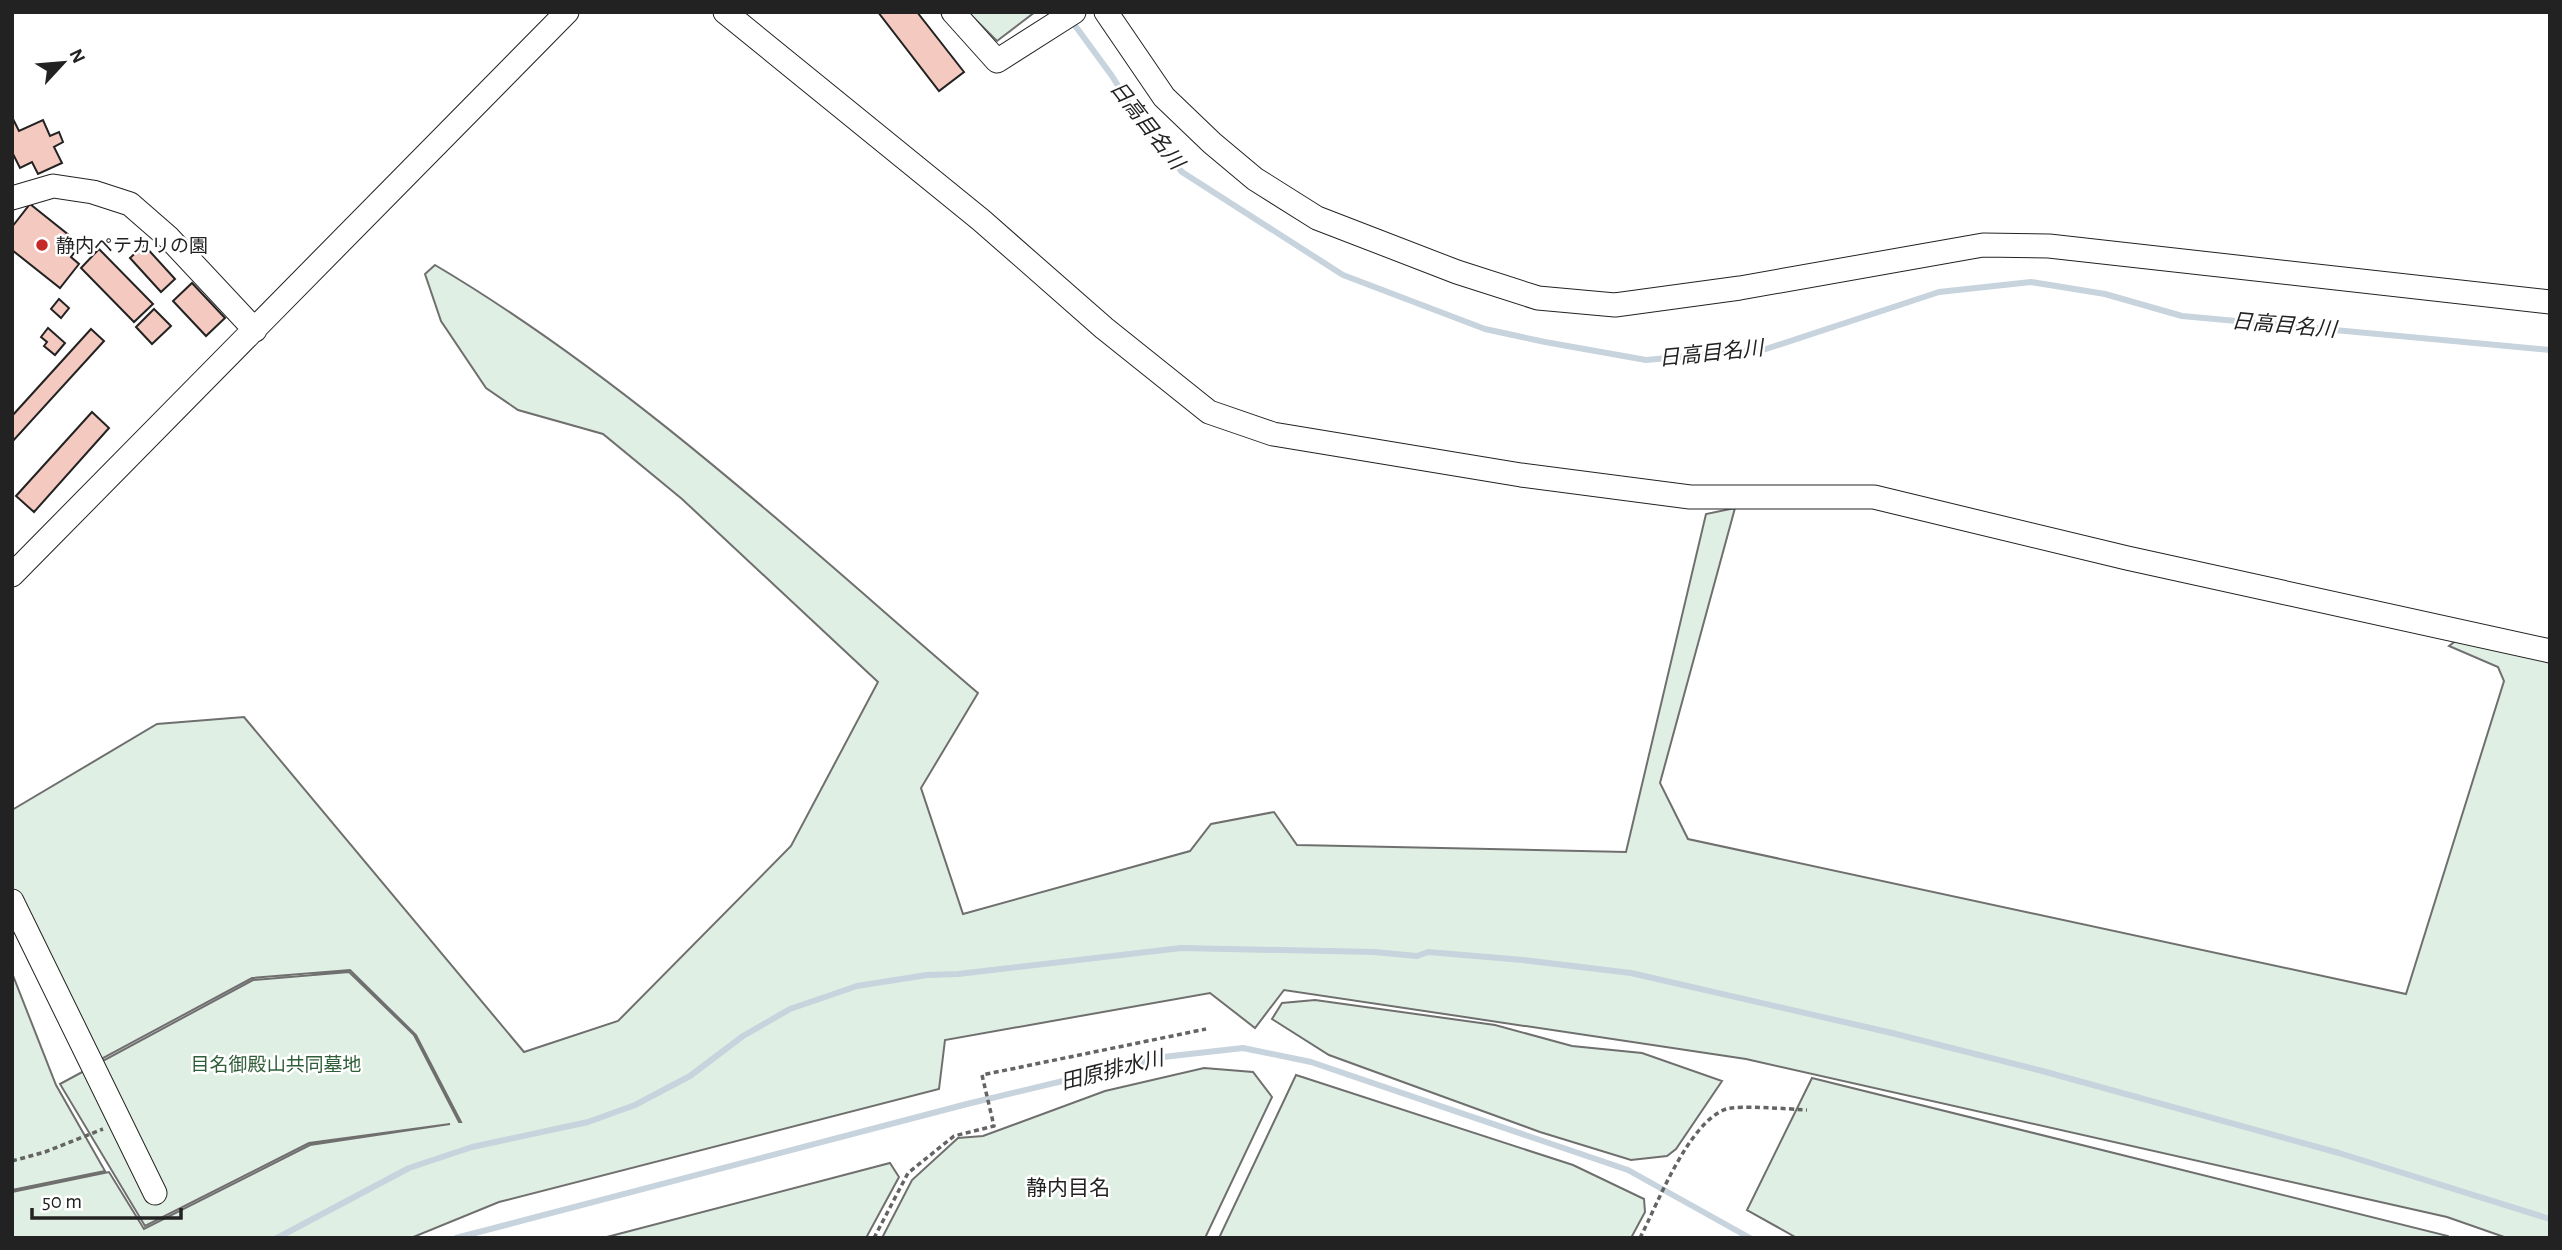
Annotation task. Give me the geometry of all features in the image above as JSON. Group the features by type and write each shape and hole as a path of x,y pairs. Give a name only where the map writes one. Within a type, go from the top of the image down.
{"street":[{"path":"12,575 567,12"},
{"path":"725,12 981,220 1104,328 1209,412 1273,434 1521,475 1689,497 1874,497 2127,558 2550,651"},
{"path":"953,12 996,61 1074,12"},
{"path":"1106,12 1164,97 1255,179 1317,218 1457,272 1538,298 1615,305 1740,288 1983,245 2049,246 2550,302"},
{"path":"12,198 53,186 93,192 130,205 169,238 255,330"},
{"path":"12,901 155,1193"}],"path":[{"path":"874,1238 908,1173 954,1136 994,1126 982,1075 1206,1028"},
{"path":"1640,1238 1675,1164 1709,1118 1728,1108 1807,1110"},
{"path":"12,1161 45,1152 120,1122"}],"green space":[{"path":"968,12 1035,12 997,41"},
{"name":"目名御殿山共同墓地","path":"435,265 508,311 647,412 782,523 978,693 921,788 963,914 1190,851 1211,824 1274,812 1297,845 1626,852 1706,514 1735,508 1660,783 1688,839 2406,994 2504,681 2498,667 2449,646 2462,636 2550,658 2550,1238 2507,1238 2447,1217 1746,1059 1284,990 1255,1028 1210,993 945,1040 939,1089 499,1202 411,1238 12,1238 12,1192 109,1172 144,1229 310,1145 450,1124 309,1143 145,1226 60,1084 253,980 349,972 414,1035 461,1122 416,1035 350,970 252,978 94,1063 12,894 12,810 157,724 244,717 524,1052 618,1021 791,846 878,682 682,499 603,434 518,410 486,388 441,321 425,274"},
{"path":"12,973 56,1085 105,1171 12,1190"},
{"path":"1315,1000 1495,1025 1572,1046 1642,1053 1722,1081 1676,1149 1667,1156 1631,1160 1540,1132 1329,1055 1272,1019 1282,1003"},
{"path":"1204,1068 1253,1072 1272,1097 1205,1238 882,1238 912,1180 958,1138 983,1136 1105,1091"},
{"path":"1296,1075 1573,1165 1644,1199 1645,1212 1631,1238 1219,1238"},
{"path":"1812,1078 2449,1238 1797,1238 1747,1210"},
{"path":"890,1163 899,1177 866,1238 603,1238"}],"building":[{"path":"878,12 917,12 964,72 939,91"},
{"path":"12,117 19,131 43,120 50,136 59,132 63,142 54,147 62,163 38,174 32,162 20,168 12,152"},
{"name":"静内ペテカリの園","path":"30,204 70,236 66,241 77,249 71,257 79,264 60,288 12,250 12,227"},
{"path":"144,245 175,279 161,292 130,258"},
{"path":"99,249 153,304 134,322 81,268"},
{"path":"192,283 225,318 206,336 173,301"},
{"path":"59,299 69,308 61,318 51,309"},
{"path":"154,309 171,326 152,344 136,327"},
{"path":"48,328 65,343 55,355 44,346 47,342 41,337"},
{"path":"91,329 104,341 12,442 12,416"},
{"path":"92,412 109,428 34,512 16,496"}],"waterway":[{"name":"日高目名川","path":"1071,20 1112,76 1144,127 1182,172 1343,275 1485,329 1646,360 1766,349 1939,292 2031,282 2105,294 2182,316 2550,350"},
{"path":"277,1238 409,1168 472,1147 588,1122 635,1105 690,1076 743,1036 790,1009 857,986 927,975 958,974 1181,948 1374,952 1417,956 1428,952 1631,973 1892,1033 2046,1072 2339,1153 2550,1219"},
{"name":"田原排水川","path":"456,1238 967,1104 1163,1057 1243,1048 1311,1062 1628,1170 1750,1238"}],"place":[{"name":"静内ペテカリの園","path":"42,245"}],"district":[{"name":"静内目名","path":"1068,1188"}]}
